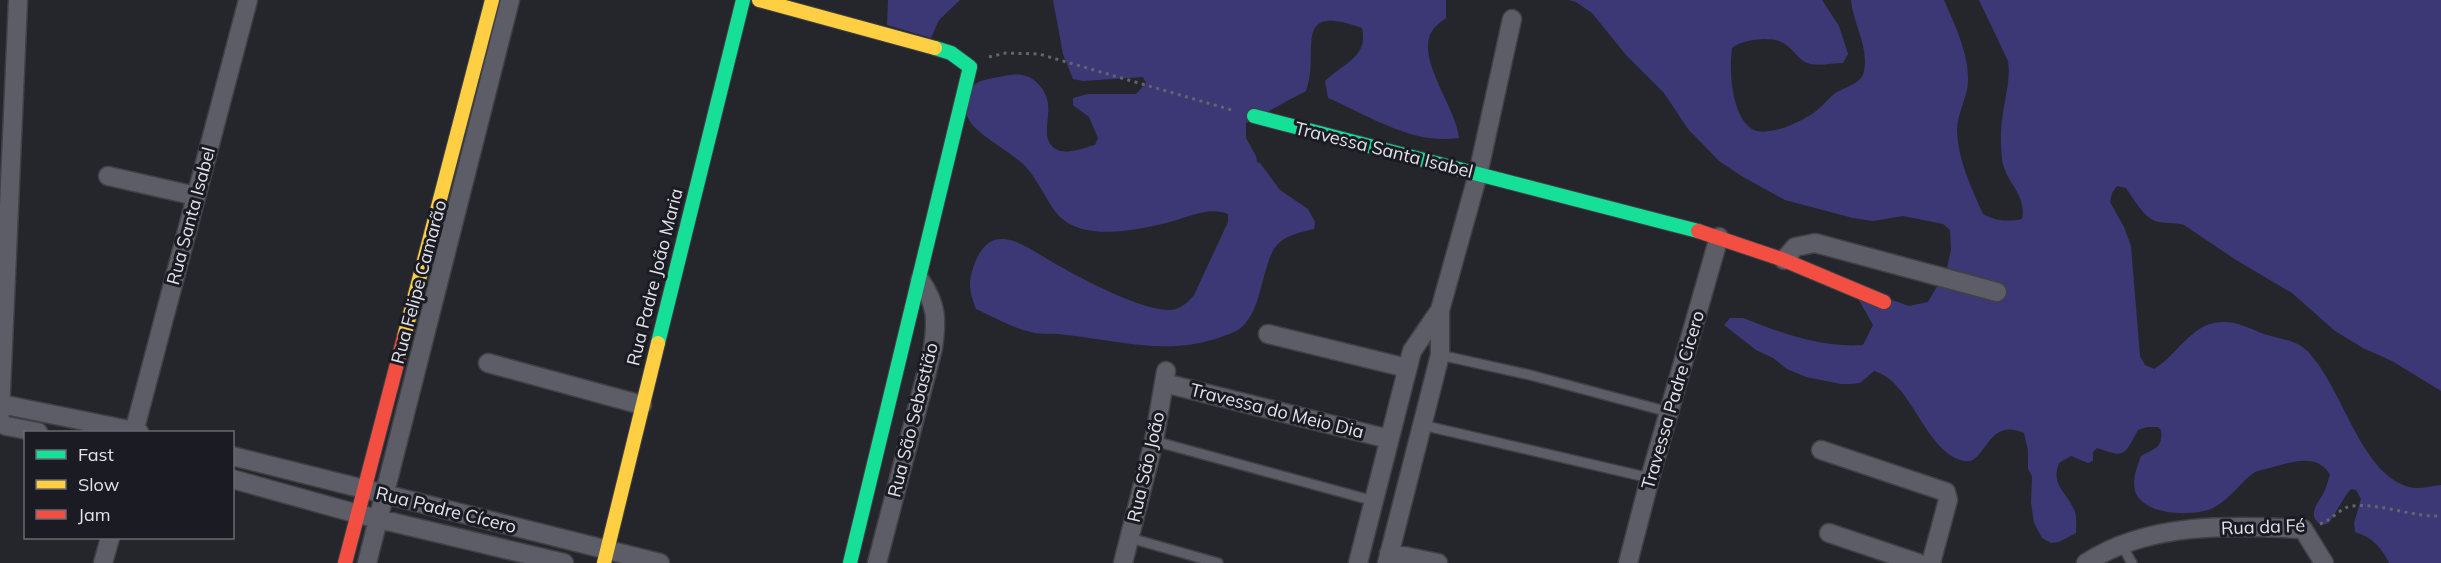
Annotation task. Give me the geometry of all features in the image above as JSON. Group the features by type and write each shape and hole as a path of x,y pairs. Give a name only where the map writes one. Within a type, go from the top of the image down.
{"street":[{"path":"2,416 18,0"},
{"name":"Rua Santa Isabel","path":"136,431 248,0"},
{"name":"Rua Felipe Camarão","path":"345,563 492,0"},
{"name":"Rua Felipe Camarão","path":"367,563 510,0"},
{"name":"Rua Padre João Maria","path":"606,557 743,0"},
{"name":"Rua São Sebastião","path":"759,0 951,53 970,67 850,563"},
{"path":"1438,563 1388,558 1440,355 1440,310 1478,174 1512,19"},
{"name":"Travessa Santa Isabel","path":"1254,117 1719,237 1784,260 1884,302"},
{"path":"108,176 196,196"},
{"name":"Travessa Padre Cicero","path":"1628,563 1719,237"},
{"path":"1784,260 1795,248 1815,243 1997,292"},
{"name":"Rua São Sebastião","path":"877,563 933,348 933,301 920,280"},
{"path":"1358,563 1412,351 1440,310"},
{"path":"1268,334 1407,368"},
{"path":"488,363 642,405"},
{"name":"Travessa do Meio Dia","path":"1165,377 1389,439"},
{"name":"Rua São João","path":"1123,563 1154,441 1165,377"},
{"path":"2,416 128,431"},
{"path":"2,416 36,431"},
{"path":"1395,418 1422,425"},
{"path":"1821,450 1946,492 1948,500 1931,563"},
{"name":"Rua Padre Cícero","path":"234,456 385,494 606,557 660,563"},
{"name":"Rua Padre Cícero","path":"234,480 358,514 564,563"},
{"path":"2303,529 2324,563"},
{"name":"Rua da Fé","path":"2086,563 2121,544 2154,534 2194,530 2303,529"},
{"path":"1830,533 1918,563"},
{"path":"103,563 109,539"}],"lane":[{"path":"1440,355 1530,375 1669,412"},
{"path":"1422,425 1650,478"},
{"path":"1154,441 1374,501"},
{"path":"1130,538 1218,563"},
{"path":"2121,544 2132,563"}],"path":[{"path":"983,59 1006,53 1039,54 1254,117"},
{"name":"Rua da Fé","path":"2303,529 2329,521 2351,506 2441,516"}],"shaded area":[{"path":"888,0 960,0 939,20 931,38 887,25"},
{"path":"1053,0 1446,0 1446,18 1432,31 1428,42 1429,55 1432,69 1451,112 1459,138 1442,139 1408,133 1328,98 1325,81 1358,53 1363,38 1362,28 1325,21 1316,26 1312,35 1310,76 1306,91 1246,123 1246,138 1257,162 1280,190 1308,209 1315,222 1314,229 1288,237 1275,248 1270,256 1257,302 1252,313 1239,329 1201,343 1163,346 1036,333 1017,328 976,309 970,279 976,260 983,248 990,242 998,239 1021,244 1075,275 1131,301 1164,310 1176,309 1194,295 1228,222 1228,214 1213,211 1143,228 1112,232 1083,229 1070,224 1059,216 1025,166 971,123 960,98 971,87 989,79 1024,75 1035,81 1047,99 1049,142 1058,150 1080,149 1095,145 1098,138 1089,117 1073,105 1073,98 1088,94 1136,94 1146,83 1143,77 1083,81 1073,79 1063,54"},
{"path":"1569,0 1822,0 1839,26 1848,54 1843,63 1810,64 1780,41 1766,39 1750,40 1732,48 1731,80 1740,114 1752,129 1766,132 1792,125 1807,117 1837,92 1860,80 1865,62 1863,44 1851,0 1944,0 1960,39 1968,70 1968,86 1957,130 1963,163 1983,214 2007,221 2022,219 2023,210 2019,195 2007,175 2002,159 2001,130 2009,68 2008,61 1979,0 2441,0 2441,391 2392,361 2363,348 2335,331 2292,293 2236,260 2184,225 2151,219 2126,188 2117,186 2110,202 2124,227 2131,246 2140,356 2145,365 2154,369 2199,329 2222,322 2250,328 2301,346 2319,365 2352,426 2377,464 2392,478 2409,487 2441,485 2441,563 2389,563 2376,544 2355,532 2354,523 2361,499 2356,490 2351,489 2346,495 2329,523 2321,525 2316,521 2314,512 2330,475 2325,468 2312,461 2280,465 2255,472 2226,499 2205,511 2182,513 2158,510 2140,499 2134,487 2141,456 2154,449 2161,441 2161,430 2158,427 2138,430 2130,445 2119,454 2097,448 2093,452 2093,461 2088,463 2071,456 2059,463 2058,483 2075,512 2076,533 2059,542 2051,543 2042,538 2034,523 2031,503 2032,476 2028,469 2028,450 2024,433 2011,430 2002,431 1994,436 1971,461 1964,461 1950,455 1939,445 1899,388 1887,378 1874,371 1860,383 1850,384 1806,377 1787,369 1773,358 1756,350 1724,325 1730,318 1743,318 1817,342 1863,345 1873,325 1859,300 1892,300 1909,306 1928,302 1947,269 1951,249 1950,230 1943,224 1903,216 1873,221 1853,218 1785,200 1743,177 1719,161 1688,129 1664,93 1626,55 1592,13"}],"traffic: fast":[{"path":"658,343 743,0"},
{"path":"850,563 970,67 951,53 935,48"},
{"path":"1254,116 1698,231"}],"traffic: slow":[{"path":"404,337 492,0"},
{"path":"759,0 935,48"},
{"path":"604,563 658,343"}],"traffic: jam":[{"path":"1698,231 1784,260 1884,302"},
{"path":"345,563 404,337"}]}
